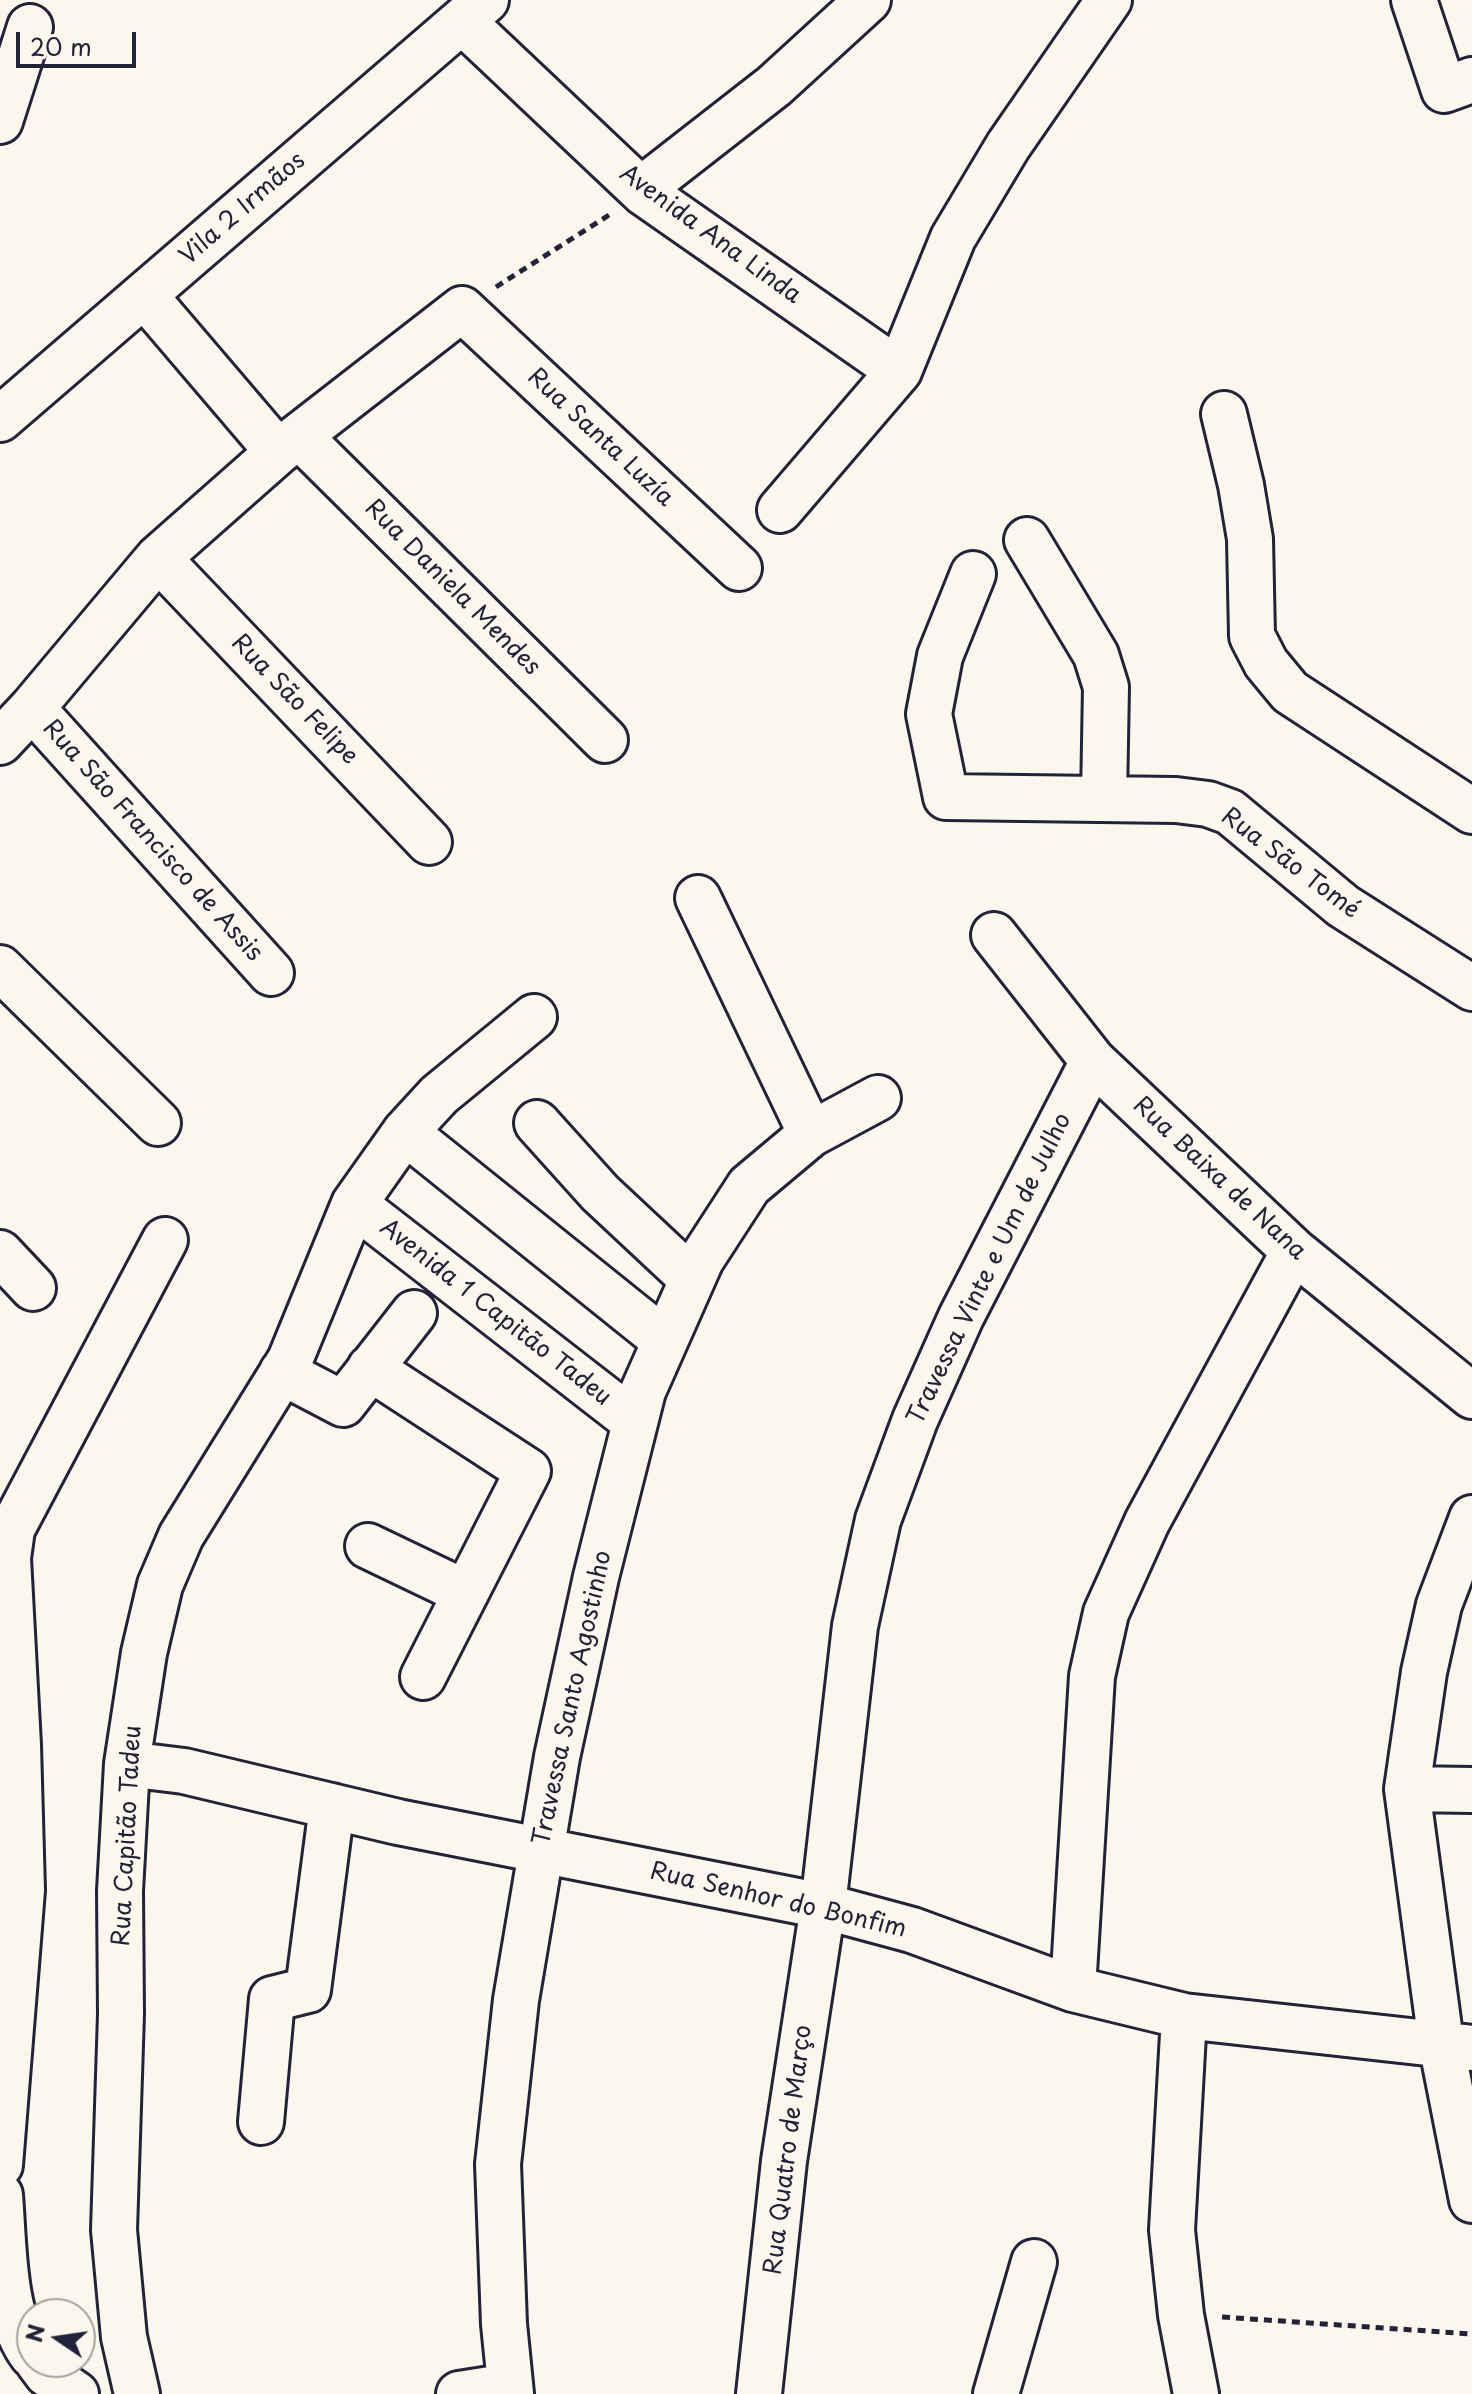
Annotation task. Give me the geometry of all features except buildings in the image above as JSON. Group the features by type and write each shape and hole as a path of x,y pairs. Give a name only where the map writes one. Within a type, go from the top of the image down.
{"street":[{"path":"644,193 656,178 774,86 868,0"},
{"path":"780,510 899,371 953,238 1008,146 1109,0"},
{"path":"1414,0 1444,90 1472,80"},
{"name":"Avenida Ana Linda","path":"474,10 644,193 899,371"},
{"name":"Vila 2 Irmãos","path":"0,419 474,10"},
{"path":"0,121 26,17"},
{"name":"Rua Daniela Mendes","path":"144,295 288,444 605,740"},
{"path":"0,742 158,558 288,444 462,309"},
{"name":"Rua Santa Luzía","path":"462,309 739,568"},
{"path":"1224,414 1250,539 1252,636 1266,663 1290,692 1472,811"},
{"path":"1027,540 1096,655 1106,687 1104,799"},
{"name":"Rua São Felipe","path":"158,558 429,842"},
{"name":"Rua São Tomé","path":"973,574 940,656 929,714 946,797 1176,800 1208,804 1230,812 1343,906 1472,988"},
{"name":"Rua São Francisco de Assis","path":"32,708 271,973"},
{"path":"698,898 811,1134"},
{"name":"Rua Baixa de Nana","path":"994,935 1093,1061 1294,1251 1472,1396"},
{"path":"0,968 158,1123"},
{"name":"Rua Capitão Tadeu","path":"137,2394 124,2337 114,2230 121,2014 120,1891 127,1764 144,1653 160,1585 181,1536 290,1360 354,1204 405,1132 439,1095 534,1017"},
{"name":"Travessa Vinte e Um de Julho","path":"823,1906 855,1626 878,1520 915,1420 961,1317 1093,1061"},
{"name":"Travessa Santo Agostinho","path":"510,2390 504,2324 498,2164 516,2000 557,1757 596,1577 643,1391 701,1260 749,1186 811,1134 878,1098"},
{"path":"537,1123 600,1193 692,1279"},
{"path":"405,1132 664,1340"},
{"name":"Avenida 1 Capitão Tadeu","path":"354,1204 635,1422"},
{"path":"0,2165 22,1890 8,1558 12,1529 165,1240"},
{"path":"1073,1989 1092,1676 1106,1613 1147,1522 1294,1251"},
{"path":"0,1253 33,1288"},
{"path":"282,1372 343,1404 414,1313"},
{"path":"370,1368 528,1471 423,1677"},
{"path":"1472,1518 1439,1605 1424,1672 1407,1789 1456,2045 1472,2200"},
{"path":"368,1546 466,1593"},
{"name":"Rua Senhor do Bonfim","path":"127,1764 184,1771 540,1850 823,1906 912,1930 1073,1989 1184,2016 1456,2045"},
{"path":"1407,1789 1472,1790"},
{"path":"261,2122 272,1999 308,1990 332,1806"},
{"name":"Rua Quatro de Março","path":"759,2394 784,2161 823,1906"},
{"path":"1184,2016 1172,2230 1181,2315 1196,2394"},
{"path":"0,2195 6,2270 16,2322"},
{"path":"996,2394 1034,2262"},
{"path":"53,2378 76,2394"},
{"path":"459,2394 510,2390"}],"path":[{"path":"462,309 644,193"},
{"path":"1181,2315 1472,2334"}]}
